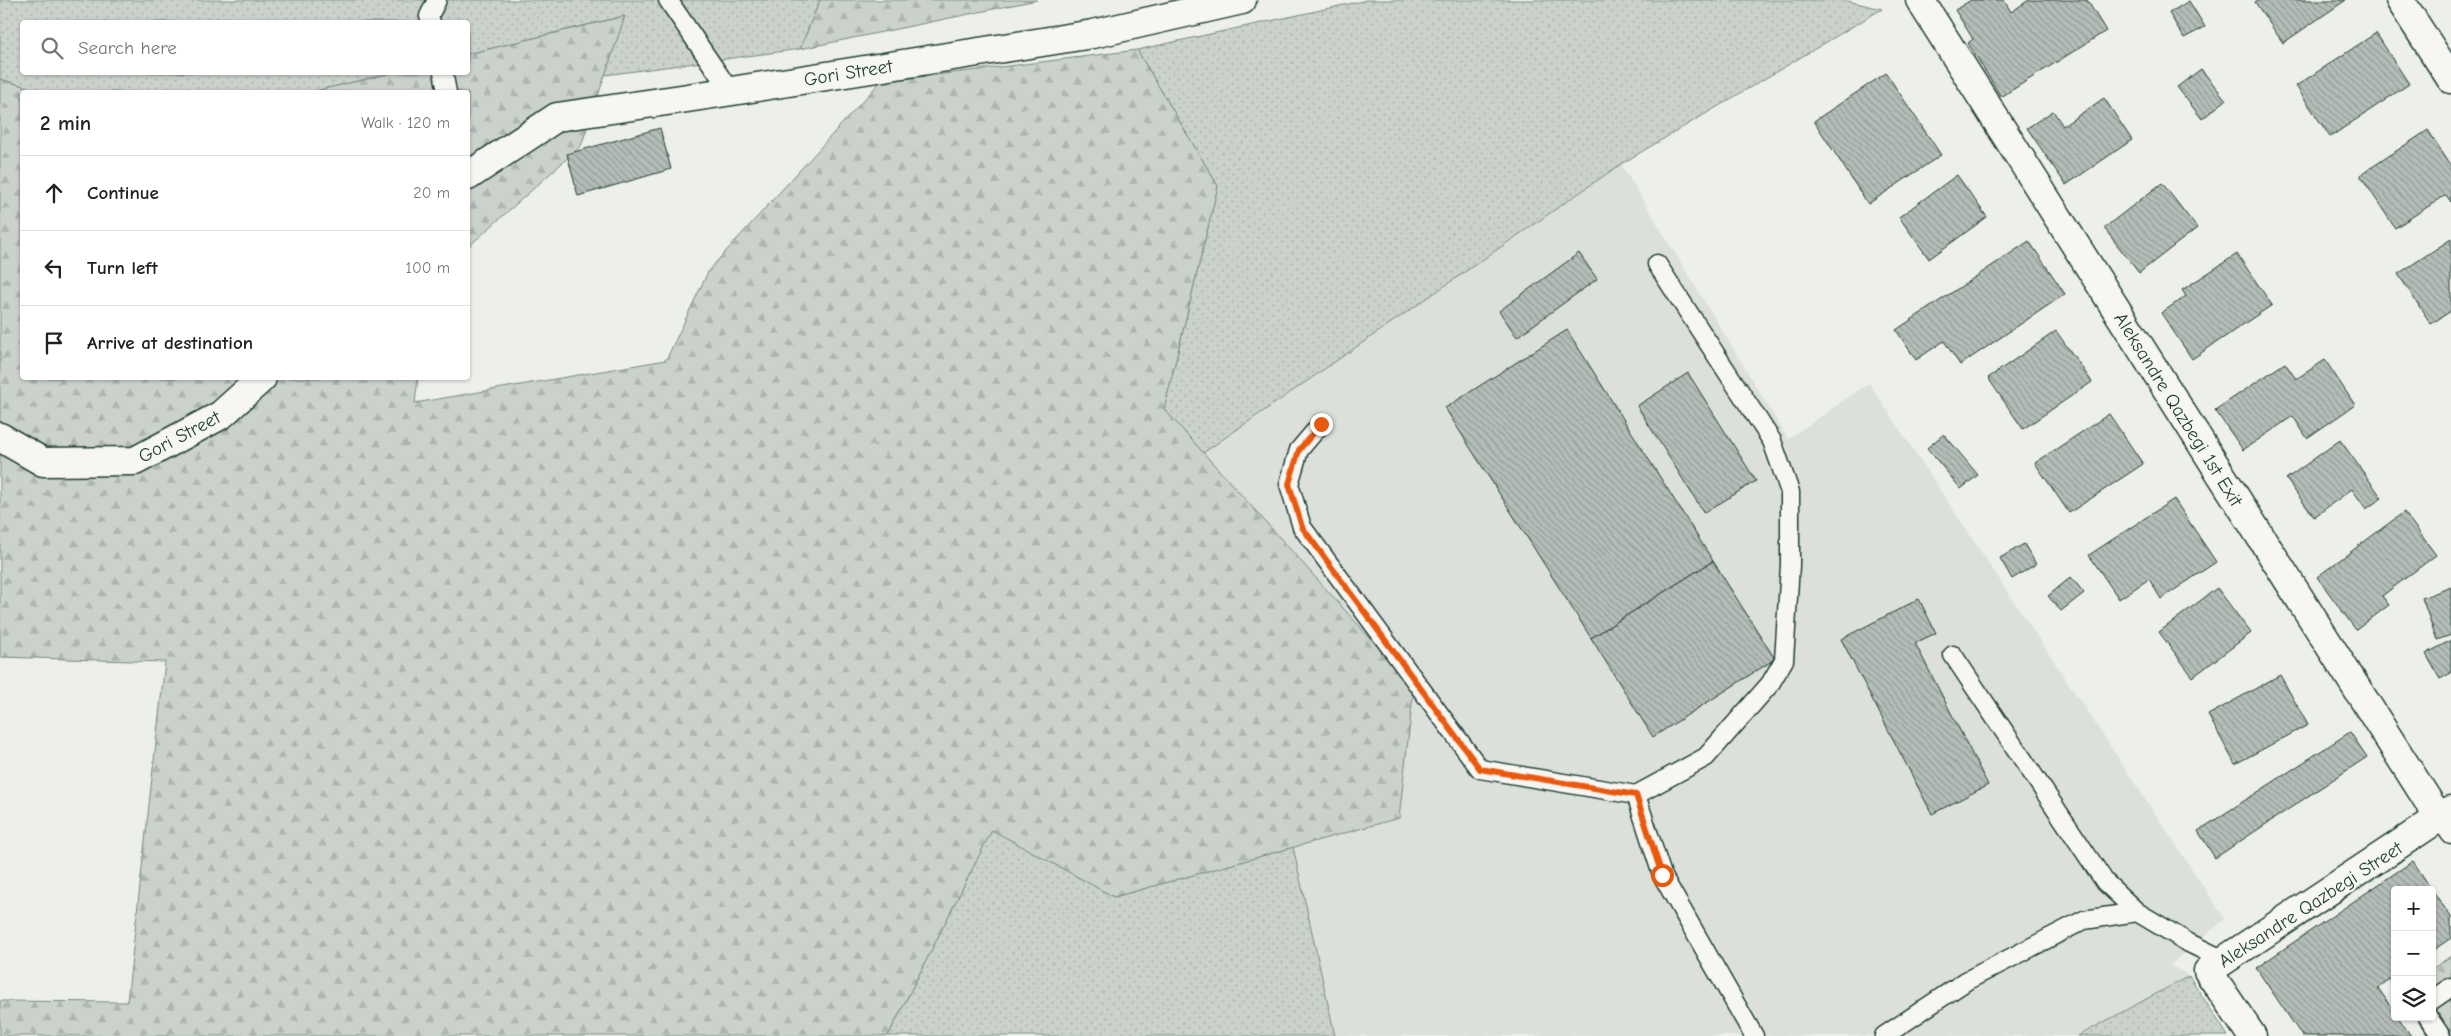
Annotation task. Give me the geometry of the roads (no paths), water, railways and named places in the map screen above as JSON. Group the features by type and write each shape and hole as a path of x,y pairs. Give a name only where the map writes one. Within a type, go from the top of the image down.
{"street":[{"name":"Gori Street","path":"470,175 557,117 1093,34 1242,0"},
{"name":"Aleksandre Qazbegi 1st Exit","path":"1920,0 2447,821"},
{"path":"2400,0 2451,80"},
{"name":"Gori Street","path":"0,437 43,462 135,461 221,415 260,380"},
{"name":"Aleksandre Qazbegi Street","path":"2252,1036 2208,970 2447,821"}],"lane":[{"path":"430,20 429,16 438,0"},
{"path":"668,0 730,91"},
{"path":"444,75 447,90"},
{"path":"1321,424 1299,450 1289,484 1302,527 1480,769 1636,795 1706,757 1770,684 1784,660 1790,564 1790,492 1772,441 1657,264"},
{"path":"1953,656 2106,882 2137,912 2189,944 2224,960"},
{"path":"1636,795 1662,875 1754,1036"},
{"path":"1884,1036 1966,981 2084,920 2137,912"},
{"path":"2436,997 2451,987"},
{"path":"2431,1021 2441,1036"}]}
